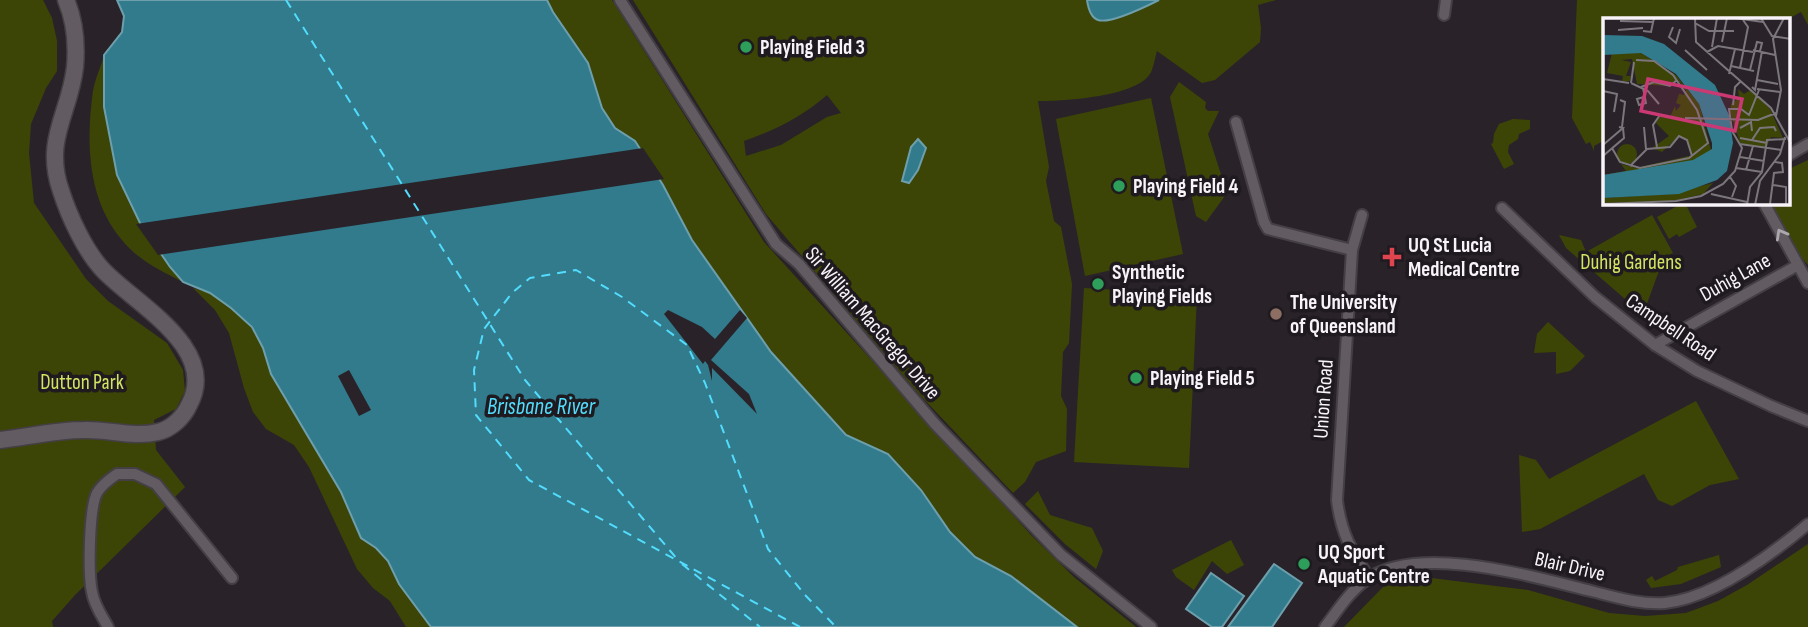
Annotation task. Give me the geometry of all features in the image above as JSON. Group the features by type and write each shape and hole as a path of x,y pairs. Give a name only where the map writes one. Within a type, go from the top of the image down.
{"street":[{"path":"0,440 84,430 159,432 179,420 196,392 195,372 186,348 176,335 102,269 78,232 60,188 55,169 55,145 75,69 73,17 66,0"},
{"name":"Sir William MacGregor Drive","path":"620,0 776,244 799,264 935,424 1061,555 1151,627"},
{"path":"1444,15 1446,0"},
{"path":"1236,122 1268,229 1352,250"},
{"path":"1790,154 1808,144"},
{"path":"1765,205 1808,282"},
{"name":"Campbell Road","path":"1502,208 1595,297 1655,345 1706,375 1808,421"},
{"name":"Union Road","path":"1363,215 1352,250 1337,500 1340,525 1348,545 1369,578"},
{"name":"Duhig Lane","path":"1655,345 1798,265"},
{"path":"108,627 91,592 93,506 97,492 117,474 135,474 156,484 232,579"},
{"name":"Blair Drive","path":"1325,627 1348,595 1369,578 1396,569 1425,564 1509,571 1638,602 1663,603 1682,600 1722,583 1783,545 1808,524"}],"green space":[{"name":"Dutton Park","path":"0,0 43,0 52,18 57,41 57,71 46,88 31,124 29,153 34,203 86,279 108,301 167,343 183,370 185,391 176,409 154,420 156,450 185,487 75,595 52,621 53,627 0,627"},
{"path":"547,0 612,0 764,242 1031,535 1074,577 1136,627 1077,627 1011,576 975,557 950,532 921,490 888,454 846,435 771,352 692,240 663,185 635,141 615,128 602,108 588,63"},
{"path":"633,0 1276,0 1258,5 1260,42 1215,80 1202,83 1157,51 1151,72 1132,87 1099,96 1038,101 1049,167 1046,181 1054,221 1061,227 1072,284 1069,343 1063,352 1061,396 1067,409 1066,451 1036,462 1025,482 1013,493 919,394 766,214","holes":["827,95 841,113 827,117 781,145 746,156 744,141 788,122"]},
{"path":"1577,0 1808,0 1808,25 1801,12 1790,18 1603,18 1603,141 1594,146 1594,151 1590,142 1586,144 1572,118"},
{"path":"104,55 104,107 117,175 140,223 183,282 150,264 128,247 110,224 102,206 92,169 90,130 93,91"},
{"path":"1179,82 1206,102 1205,108 1208,111 1219,111 1208,134 1227,193 1206,222 1196,216 1170,97"},
{"name":"Playing Field 4","path":"1151,98 1183,254 1085,276 1056,119"},
{"path":"1513,119 1530,120 1530,129 1519,134 1518,139 1509,145 1508,152 1514,164 1504,169 1491,144 1499,124"},
{"path":"1808,160 1808,265 1800,256 1772,205 1790,205 1790,169"},
{"path":"1679,205 1686,205 1697,227 1679,237 1677,234 1669,239 1657,217"},
{"name":"Duhig Gardens","path":"1652,215 1673,253 1664,257 1645,309 1639,311 1566,248 1559,235 1581,240 1586,252"},
{"path":"193,288 210,293 252,327 263,348 271,374 341,492 361,538 376,548 388,561 399,584 431,627 406,627 390,601 373,588 357,569 309,467 294,445 266,429 253,412 229,333 215,310"},
{"name":"Playing Field 5","path":"1084,288 1197,295 1189,468 1074,462"},
{"path":"1548,322 1585,356 1570,371 1556,374 1556,352 1534,353 1537,334"},
{"path":"1696,401 1739,479 1710,485 1672,506 1658,500 1644,474 1540,529 1522,532 1519,455 1536,460 1549,479"},
{"path":"1038,491 1050,515 1092,528 1103,551 1096,569 1065,544 1025,504"},
{"path":"1231,540 1244,565 1227,574 1212,561 1194,590 1176,577 1172,570"},
{"path":"1808,544 1808,627 1344,627 1383,587 1423,577 1528,590 1609,613 1645,616 1686,613 1718,601 1747,585"},
{"path":"1719,555 1721,567 1681,584 1651,588 1646,580 1652,576 1655,581 1678,567"}],"water":[{"name":"Brisbane River","path":"117,0 547,0 588,63 602,108 615,128 635,141 663,185 692,240 771,352 846,435 888,454 921,490 950,532 975,557 1011,576 1077,627 431,627 399,584 388,561 376,548 361,538 341,492 271,374 263,348 252,327 210,293 183,282 140,223 117,175 104,107 104,55 122,32 124,16"},
{"path":"1087,0 1159,0 1104,21 1093,17"},
{"path":"918,139 926,148 918,170 909,183 902,181 911,147"},
{"path":"1274,564 1302,583 1272,627 1228,627"},
{"path":"1211,573 1244,596 1222,627 1212,627 1186,609"}],"pier":[{"path":"643,148 664,179 158,255 136,224"},
{"path":"668,310 702,327 715,339 740,310 747,318 711,360 749,394 757,414 712,368 712,381 708,365 705,361 703,364 664,314"},
{"path":"349,370 371,410 359,416 338,376"}],"ferry route":[{"path":"286,0 525,380 678,560"},
{"path":"800,627 529,480 476,415 474,370 484,329 512,293 530,278 576,270 622,297 687,345 705,383 768,549 805,595 836,627"},
{"path":"682,564 760,627"}],"place":[{"name":"Playing Field 3","path":"746,47"},
{"name":"Playing Field 4","path":"1119,186"},
{"name":"UQ St Lucia Medical Centre","path":"1392,257"},
{"name":"Synthetic Playing Fields","path":"1098,284"},
{"name":"The University of Queensland","path":"1276,314"},
{"name":"Playing Field 5","path":"1136,378"},
{"name":"UQ Sport Aquatic Centre","path":"1304,564"}]}
